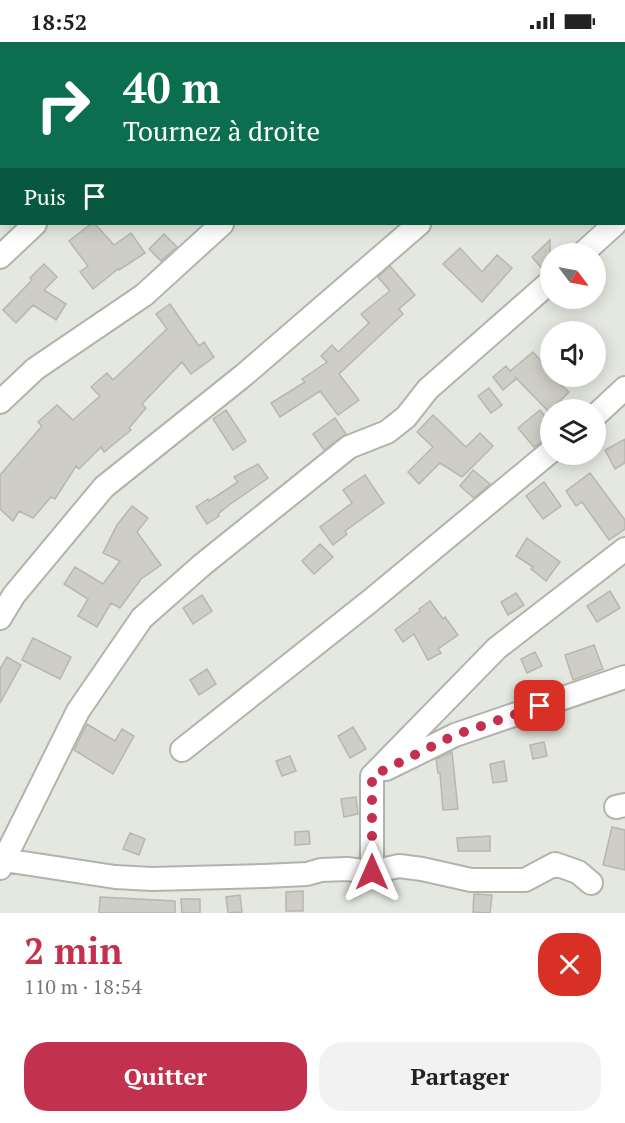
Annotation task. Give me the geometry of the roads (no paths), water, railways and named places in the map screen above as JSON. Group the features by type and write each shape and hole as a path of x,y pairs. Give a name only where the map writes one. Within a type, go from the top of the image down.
{"street":[{"path":"0,257 34,225"},
{"path":"0,402 35,369 144,295 221,225"},
{"path":"0,618 14,595 104,487 243,375 418,225"},
{"path":"594,243 614,225"},
{"path":"540,291 428,389 406,417 387,432 349,447 202,565 142,618 78,711 2,864 143,879 264,876 347,869 372,872 399,866 422,868 471,880 525,880 555,864 578,872 591,883"},
{"path":"606,406 625,388"},
{"path":"182,750 369,602 540,460"},
{"path":"372,872 372,776 497,648 625,549"},
{"path":"372,776 455,735 625,677"}]}
